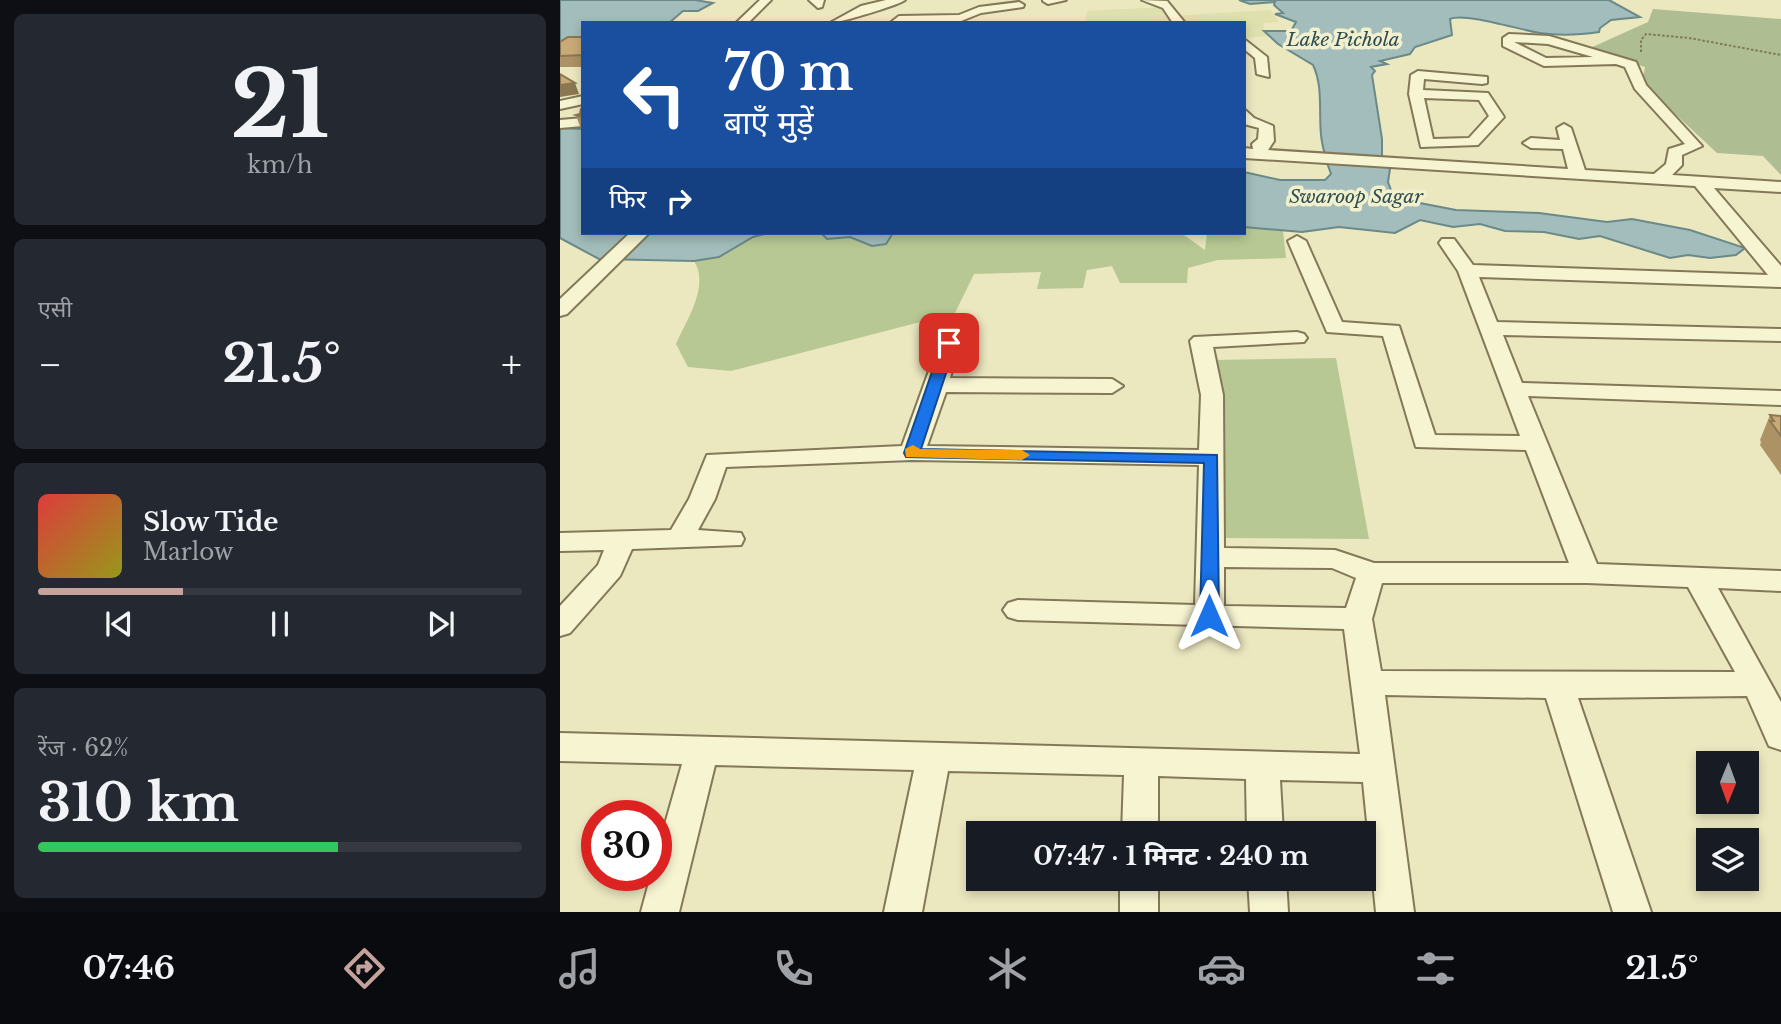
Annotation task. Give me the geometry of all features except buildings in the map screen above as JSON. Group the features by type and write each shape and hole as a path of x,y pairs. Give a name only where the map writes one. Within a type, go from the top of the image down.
{"street":[{"path":"743,21 748,13 761,7 766,0"},
{"path":"840,21 865,8 902,0 897,21 961,18 979,10 1020,5"},
{"path":"1048,1 1061,0"},
{"path":"1147,0 1160,0 1174,12 1178,21"},
{"path":"1246,41 1259,38"},
{"path":"1614,61 1544,62 1507,43 1508,38 1549,40 1631,65 1640,87 1685,130 1694,146 1674,152 1674,165 1658,179"},
{"path":"1246,43 1261,57 1264,74"},
{"path":"1416,94 1483,96 1497,117 1473,142 1426,144 1416,94 1418,75 1482,80"},
{"path":"560,105 581,100"},
{"path":"1246,116 1249,121 1266,126 1261,153"},
{"path":"560,124 581,122"},
{"path":"1564,128 1578,174"},
{"path":"1462,143 1480,167"},
{"path":"1531,143 1569,145"},
{"path":"1246,153 1781,187"},
{"path":"1700,182 1781,279"},
{"path":"560,310 638,235"},
{"path":"1297,241 1334,328 1392,330 1425,442 1536,443"},
{"path":"1448,243 1467,271 1587,573"},
{"path":"1467,271 1781,279"},
{"path":"912,453 937,385 955,322"},
{"path":"1490,328 1781,334"},
{"path":"1209,616 1212,395 1201,341 1297,338"},
{"path":"937,385 1112,386"},
{"path":"1514,389 1781,398"},
{"path":"679,539 702,499 716,460 912,453 1212,458"},
{"path":"560,542 731,539"},
{"path":"560,625 610,569 622,540"},
{"path":"1209,557 1335,559 1371,573 1587,573 1781,581"},
{"path":"1371,573 1357,619 1368,683 1395,912"},
{"path":"1697,577 1758,684 1781,737"},
{"path":"1018,610 1357,619"},
{"path":"1368,683 1558,686 1758,684"},
{"path":"1558,686 1632,912"},
{"path":"560,747 1376,768"},
{"path":"660,912 702,750"},
{"path":"903,912 934,757"},
{"path":"1140,821 1141,762"},
{"path":"1262,765 1264,821"},
{"path":"1139,891 1139,912"},
{"path":"1268,891 1269,912"}],"path":[{"path":"1631,65 1640,55 1641,40 1646,34 1689,38 1781,55"}],"green space":[{"path":"1163,7 1171,16 1270,10 1279,22 1263,23 1264,31 1271,36 1246,38 1246,21 1085,21 1087,11"},
{"path":"1653,9 1781,19 1781,175 1763,156 1717,153 1642,83 1645,67 1588,49 1648,22"},
{"path":"1246,227 1283,231 1286,258 1218,260 1188,268 1187,283 1120,283 1112,266 1087,270 1083,288 1037,289 1041,272 974,274 955,313 731,371 688,367 676,344 698,292 698,271 694,261 713,256 761,235 823,235 827,239 850,237 872,246 892,235 1184,235 1205,250 1207,235 1246,235"},
{"path":"1336,358 1369,539 1222,538 1215,360"}],"water":[{"path":"560,0 695,0 713,3 698,11 683,11 671,21 581,21 581,43 560,48"},
{"name":"Lake Pichola","path":"1239,0 1609,0 1640,17 1611,20 1600,28 1599,32 1570,35 1540,33 1467,18 1450,19 1452,35 1415,47 1410,54 1380,61 1387,64 1371,67 1375,71 1372,75 1382,139 1382,158 1325,154 1319,86 1313,65 1278,44 1264,31 1291,31 1296,22 1275,14 1283,13 1274,5 1275,2 1250,4"},
{"path":"560,128 581,129 581,235 760,235 719,257 694,261 599,259 560,238"},
{"name":"Swaroop Sagar","path":"1326,160 1384,165 1390,169 1388,182 1394,198 1456,210 1539,213 1607,222 1632,219 1690,230 1745,248 1736,255 1710,258 1688,255 1670,258 1600,236 1579,239 1544,232 1505,231 1480,224 1453,227 1420,220 1395,233 1339,227 1302,232 1246,227 1246,172 1280,180 1325,180 1331,174"},
{"path":"823,235 892,235 886,244 872,246 850,237 827,239"}],"slow traffic":[{"path":"913,449 912,453 1022,455"}],"route":[{"path":"949,343 912,453 1212,458 1209,616"}]}
